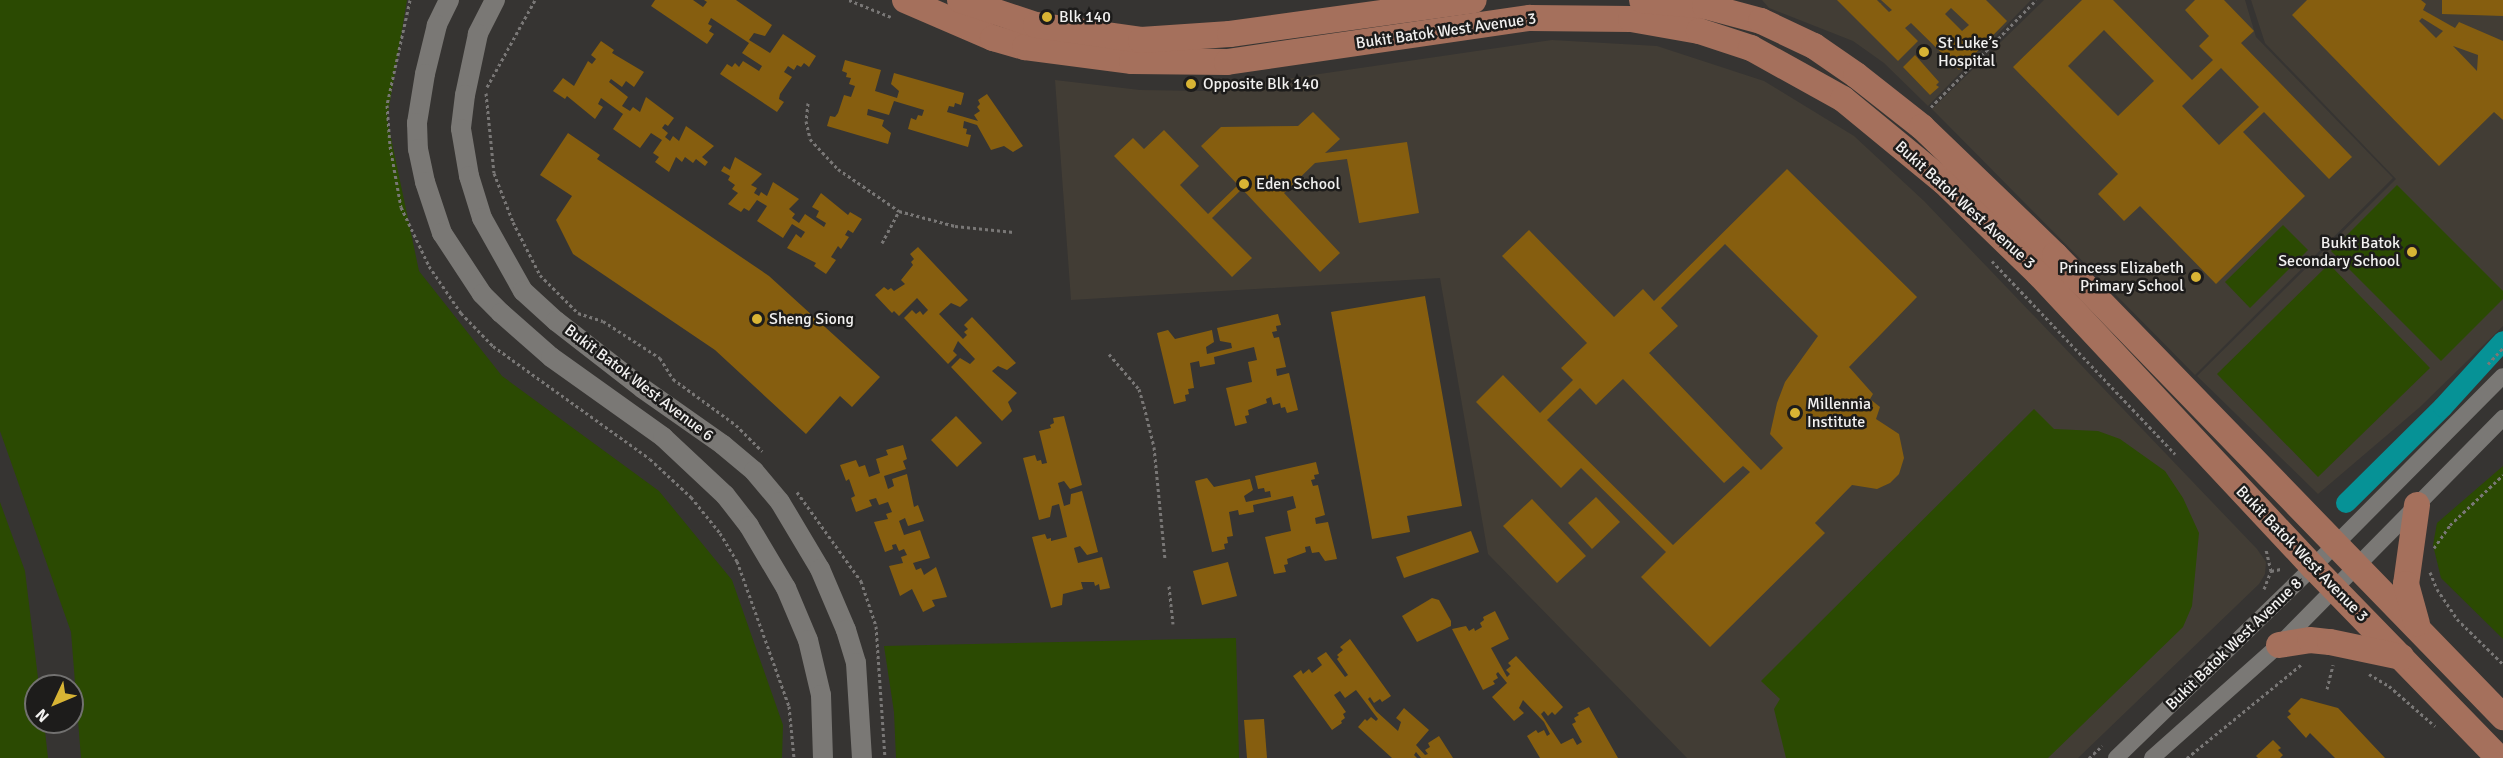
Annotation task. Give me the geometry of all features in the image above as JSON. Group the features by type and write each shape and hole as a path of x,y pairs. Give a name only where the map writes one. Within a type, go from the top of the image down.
{"main road":[{"name":"Bukit Batok West Avenue 3","path":"905,0 993,38 1025,47 1132,61 1227,62 1530,18 1631,19 1699,31 1751,48 1843,99 1944,182 2038,273 2313,567 2499,758"},
{"name":"Bukit Batok West Avenue 3","path":"960,0 1036,25 1129,40 1230,34 1474,0"},
{"name":"Bukit Batok West Avenue 3","path":"1642,0 1706,3 1761,21 1814,46 1856,75 1922,127 2055,255 2503,717"},
{"path":"2417,505 2406,584 2418,627"},
{"path":"2279,645 2310,640 2401,657"}],"street":[{"name":"Bukit Batok West Avenue 6","path":"448,0 437,25 425,74 417,123 418,149 425,182 442,233 482,294 501,313 551,357 663,437 725,495 749,526 786,588 808,640 821,695 823,758"},
{"name":"Bukit Batok West Avenue 6","path":"495,0 478,34 465,95 461,129 469,176 482,218 523,291 556,321 754,471 780,502 820,569 846,630 856,663 862,758"},
{"path":"1699,31 1706,3"},
{"name":"Bukit Batok West Avenue 8","path":"2116,758 2313,567 2503,376"},
{"name":"Bukit Batok West Avenue 8","path":"2152,758 2279,645 2356,564 2503,418"}],"path":[{"path":"535,0 485,89 494,172 513,222 540,274 579,313 603,321 660,358 673,379 736,425"},
{"path":"1928,110 2036,0"},
{"path":"808,103 806,121 810,139 838,169 899,211 955,226 1014,232"},
{"path":"882,243 899,211"},
{"path":"1986,255 2180,459"},
{"path":"1109,354 1139,389 1144,406 1154,447 1165,560"},
{"path":"2433,555 2435,547 2450,525 2503,475"},
{"path":"2262,542 2270,557 2271,571 2281,569"},
{"path":"2431,563 2429,570 2437,589 2457,619 2503,664"},
{"path":"1169,586 1173,624"},
{"path":"2187,758 2294,668 2311,662"},
{"path":"2326,663 2341,667"},
{"path":"2327,689 2332,668"},
{"path":"2364,673 2389,686 2436,727"}],"shaded area":[{"name":"St Luke’s Hospital","path":"1762,0 2031,0 1928,106 1884,63 1853,41 1769,8"},
{"name":"Princess Elizabeth Primary School","path":"2044,0 2245,0 2256,37 2393,178 2195,375 1932,109"},
{"name":"Bukit Batok Secondary School","path":"2251,0 2503,0 2503,326 2420,407 2318,494 2197,376 2396,179 2265,43"},
{"name":"Millennia Institute","path":"1552,40 1657,46 1764,81 1854,136 1924,201 2257,549 2266,562 2265,574 2259,584 2078,758 1687,758 1488,554 1440,278 1071,300 1055,80 1140,90 1203,91"}],"green space":[{"path":"0,0 407,0 387,119 419,271 502,376 659,491 732,580 783,725 782,758 81,758 79,734 84,734 84,674 74,674 71,632 0,431"},
{"path":"2397,185 2503,291 2503,299 2441,361 2331,251"},
{"path":"2283,225 2308,250 2250,308 2225,282"},
{"path":"2329,264 2430,368 2318,477 2217,374"},
{"path":"2034,409 2054,429 2098,431 2120,439 2165,471 2183,498 2199,533 2192,606 2183,627 2048,758 1786,758 1774,709 1780,699 1761,681"},
{"path":"2503,466 2503,639 2441,578 2433,545 2437,523"},
{"path":"0,502 25,571 38,674 24,674 24,734 45,734 48,758 0,758"},
{"path":"1236,638 1239,758 896,758 894,712 884,646"}],"building":[{"path":"655,0 693,0 703,7 707,2 704,0 736,0 772,25 765,36 754,33 749,40 770,53 783,34 816,56 809,67 804,63 801,67 797,65 794,70 788,66 784,72 792,77 780,94 779,99 784,102 777,112 720,74 727,64 732,67 735,63 739,67 743,61 759,71 762,66 742,53 749,43 711,18 708,24 712,26 709,31 714,34 707,44 651,6"},
{"name":"St Luke’s Hospital","path":"1837,0 1877,0 1889,12 1892,10 1881,0 1986,0 2007,21 1959,70 1911,23 1905,28 1918,41 1898,61","holes":["1951,8 1969,25 1962,31 1945,14"]},
{"path":"2082,0 2113,0 2192,80 2213,60 2199,46 2209,36 2185,10 2195,0 2224,0 2254,31 2241,43 2352,157 2329,179 2264,112 2243,132 2305,196 2216,284 2140,206 2124,221 2098,194 2118,174 2013,67","holes":["2104,30 2154,81 2118,116 2068,66","2221,68 2259,107 2219,145 2182,106"]},
{"path":"2307,0 2421,0 2426,4 2423,10 2455,28 2459,22 2503,41 2503,120 2494,112 2439,166 2292,15","holes":["2422,18 2443,31 2436,38 2419,21","2453,46 2478,55 2477,71"]},
{"path":"2442,0 2503,0 2503,16 2442,14"},
{"path":"601,41 614,50 612,53 644,72 634,87 626,81 622,87 611,79 609,82 628,97 622,106 630,111 633,107 640,112 646,97 674,118 668,126 665,124 662,128 668,133 665,137 670,141 673,136 679,141 686,126 714,146 702,157 708,162 705,166 696,159 693,163 685,157 682,162 676,157 669,172 655,162 659,157 653,153 662,140 651,133 640,148 613,129 623,114 601,98 598,104 603,107 595,119 567,96 565,99 553,91 563,78 574,86 588,61 592,64 596,59 591,55"},
{"path":"1915,55 1939,82 1936,85 1939,87 1930,95 1903,67"},
{"path":"845,60 881,70 875,91 897,98 899,91 891,84 894,73 964,93 961,105 955,103 954,107 949,106 947,112 978,121 974,115 980,111 977,107 980,104 978,100 987,94 1023,146 1013,152 1004,146 991,150 977,125 964,121 963,128 967,129 966,134 971,135 968,147 908,129 911,118 916,120 918,115 922,116 924,110 894,101 889,115 868,109 867,115 884,120 882,126 891,133 888,144 827,126 830,116 835,117 838,113 844,95 851,97 855,86 849,84 851,78 846,77 847,73 842,71"},
{"path":"1313,112 1340,139 1325,153 1407,142 1419,213 1359,223 1347,159 1315,163 1284,193 1340,253 1320,272 1242,189 1212,218 1252,258 1232,277 1114,156 1133,138 1144,149 1164,130 1199,166 1180,185 1208,214 1238,185 1201,146 1221,127 1298,126"},
{"path":"568,133 600,155 597,159 769,276 880,377 852,407 840,396 806,434 715,350 573,254 556,220 572,196 540,175"},
{"path":"735,157 762,174 751,185 757,188 754,193 759,196 761,192 767,196 773,182 799,199 789,209 795,214 792,218 799,223 805,214 824,227 826,223 816,217 819,211 812,207 821,193 848,215 850,212 862,219 853,233 848,230 845,235 849,237 841,249 838,246 831,257 836,260 826,274 814,266 816,263 787,248 796,234 801,238 805,232 792,224 783,238 757,221 767,206 757,200 749,211 744,208 741,212 728,204 738,193 732,189 735,185 728,180 730,176 721,171 724,166 730,170"},
{"path":"1787,169 1917,297 1849,367 1873,394 1870,399 1880,407 1876,419 1899,434 1904,458 1899,474 1890,483 1877,489 1852,485 1815,523 1825,533 1710,647 1641,577 1666,552 1581,468 1561,488 1476,402 1503,375 1540,413 1573,380 1561,368 1587,343 1502,256 1529,230 1614,317 1643,289 1654,301","holes":["1725,244 1818,336 1785,382 1777,403 1770,434 1783,448 1761,470 1649,353 1678,326 1661,308","1623,379 1724,483 1743,466 1750,472 1673,545 1547,420 1580,388 1596,405"]},
{"path":"918,247 968,300 960,307 951,303 939,314 963,339 967,335 964,332 968,329 964,325 972,317 1016,363 1007,370 998,366 992,371 1017,393 1008,402 1012,411 1002,421 951,367 960,358 970,364 975,359 958,341 953,351 957,355 948,364 904,318 912,310 916,314 920,311 923,315 928,310 917,298 899,316 894,311 892,313 875,295 884,287 894,291 905,284 901,280 913,265 911,262 914,259 910,254"},
{"path":"1425,296 1462,506 1407,516 1410,532 1372,539 1331,312"},
{"path":"1278,314 1281,325 1276,326 1277,331 1272,332 1274,338 1279,337 1286,367 1276,369 1277,376 1289,373 1298,410 1287,413 1285,407 1281,408 1280,403 1273,405 1271,397 1266,399 1267,403 1248,410 1249,415 1245,416 1247,423 1235,426 1226,388 1252,382 1248,362 1257,360 1254,347 1214,357 1215,364 1200,367 1199,361 1190,363 1194,388 1188,389 1189,394 1185,395 1186,401 1174,404 1157,333 1168,330 1175,339 1212,330 1214,342 1206,347 1207,354 1232,348 1231,343 1220,341 1217,328"},
{"path":"956,416 982,443 957,467 931,440"},
{"path":"1064,416 1082,485 1070,489 1064,481 1058,483 1064,506 1070,504 1071,494 1082,491 1098,552 1087,555 1080,546 1074,548 1078,563 1102,557 1110,588 1100,590 1099,584 1095,586 1094,582 1081,582 1083,589 1063,594 1062,605 1051,608 1032,537 1045,534 1047,539 1051,538 1051,541 1067,537 1059,504 1052,506 1050,517 1039,520 1023,458 1035,455 1037,461 1041,460 1042,464 1047,463 1039,431 1051,428 1050,425 1054,423 1053,418"},
{"path":"903,445 907,459 903,461 906,469 884,476 888,489 894,486 892,479 907,474 914,507 918,505 924,521 908,526 905,518 899,521 904,535 920,530 930,558 913,563 916,570 921,568 924,575 936,567 947,597 932,600 935,606 923,612 912,589 900,596 889,566 903,563 901,557 907,555 904,549 899,551 896,544 892,545 893,549 885,552 874,522 888,519 886,514 892,512 888,502 879,505 876,498 869,500 872,506 856,512 851,498 855,496 849,479 846,481 840,465 856,460 859,467 865,465 869,477 880,473 876,459 888,455 886,450"},
{"path":"1316,462 1319,474 1314,475 1315,479 1311,480 1313,486 1318,485 1325,515 1315,518 1316,524 1328,522 1337,559 1325,561 1319,552 1312,553 1310,546 1305,547 1306,552 1287,559 1288,564 1284,565 1286,572 1274,574 1265,537 1291,531 1287,511 1296,508 1293,496 1253,505 1254,512 1239,515 1238,510 1229,512 1233,536 1227,537 1228,543 1224,544 1225,549 1212,552 1195,481 1207,478 1214,487 1250,479 1253,490 1244,496 1246,502 1271,497 1270,491 1265,492 1264,488 1258,489 1255,476"},
{"path":"1596,497 1620,522 1592,549 1568,523"},
{"path":"1532,499 1586,556 1557,583 1503,526"},
{"path":"1471,531 1479,552 1404,578 1396,557"},
{"path":"1228,562 1237,596 1202,605 1193,571"},
{"path":"1432,598 1439,600 1451,621 1451,626 1417,642 1402,616"},
{"path":"1495,611 1509,639 1491,648 1507,677 1510,674 1506,670 1511,666 1508,663 1516,656 1563,707 1555,715 1552,712 1548,716 1544,711 1541,714 1561,744 1573,738 1577,745 1582,742 1572,724 1576,722 1574,718 1579,715 1577,713 1589,707 1618,758 1540,758 1527,736 1536,730 1538,733 1544,730 1547,736 1550,734 1544,722 1523,700 1519,708 1524,713 1514,721 1492,697 1507,683 1498,672 1496,674 1498,678 1493,681 1495,684 1483,690 1452,629 1466,626 1469,631 1474,628 1475,631 1482,627 1480,623 1484,620 1483,617"},
{"path":"1350,639 1391,696 1382,702 1380,699 1374,703 1370,697 1368,699 1376,711 1398,731 1401,722 1396,718 1404,708 1429,730 1416,745 1425,755 1428,754 1425,750 1430,747 1428,743 1439,736 1453,758 1421,758 1416,752 1414,755 1417,758 1392,758 1358,727 1365,719 1367,721 1371,717 1376,721 1378,719 1356,690 1345,698 1340,691 1334,695 1346,712 1343,714 1345,718 1341,721 1342,723 1332,730 1293,676 1301,670 1303,674 1309,669 1312,673 1322,665 1317,658 1326,652 1345,677 1348,675 1337,659 1339,657 1337,655 1343,650 1340,647"},
{"path":"2301,698 2338,708 2385,758 2335,758 2310,733 2306,738 2287,717 2291,714 2288,711"},
{"path":"1264,719 1267,758 1247,758 1244,720"},
{"path":"2273,740 2281,748 2278,750 2283,755 2280,758 2258,758 2256,756"}],"waterway":[{"path":"2346,503 2443,407 2503,341"}],"place":[{"name":"Blk 140","path":"1047,17"},
{"name":"St Luke’s Hospital","path":"1924,52"},
{"name":"Opposite Blk 140","path":"1191,84"},
{"name":"Eden School","path":"1244,184"},
{"name":"Bukit Batok Secondary School","path":"2412,252"},
{"name":"Princess Elizabeth Primary School","path":"2196,277"},
{"name":"Sheng Siong","path":"757,319"},
{"name":"Millennia Institute","path":"1795,413"}]}
